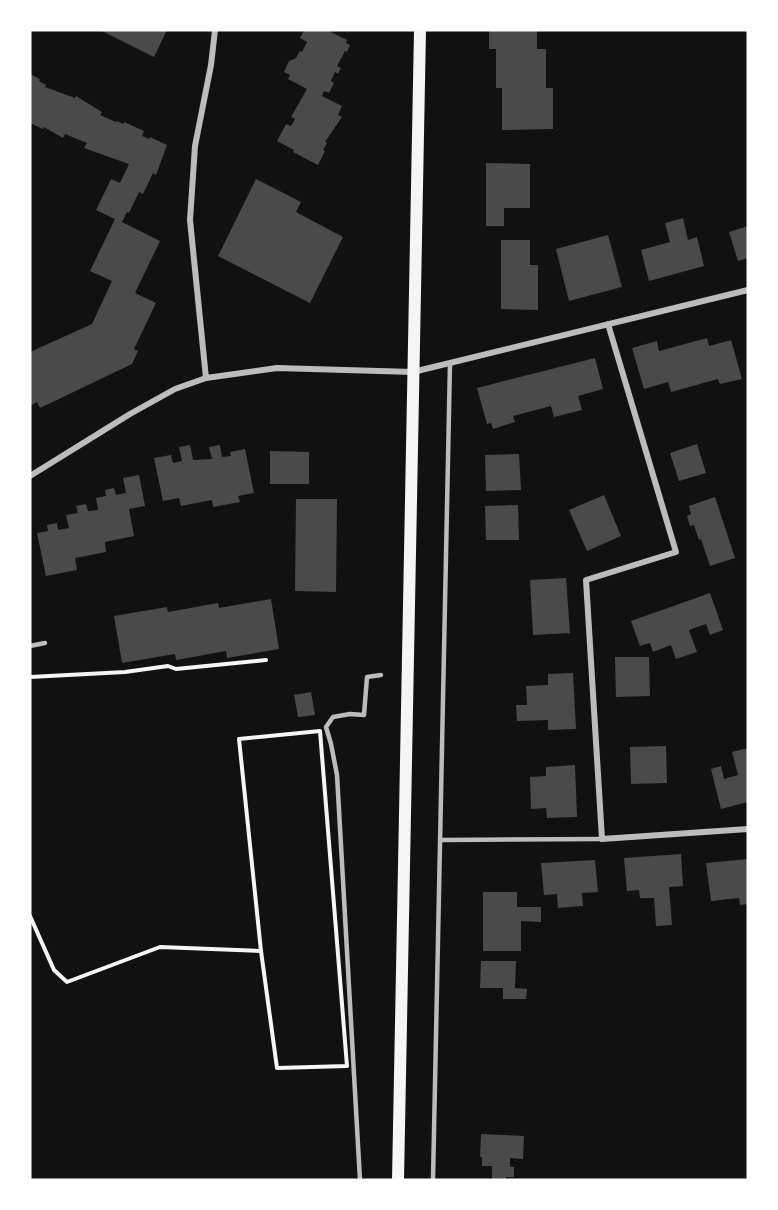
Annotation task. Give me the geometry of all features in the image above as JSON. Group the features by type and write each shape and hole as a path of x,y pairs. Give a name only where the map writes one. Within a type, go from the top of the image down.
{"main road":[{"path":"398,1180 420,30"}],"street":[{"path":"206,378 190,220 195,146 211,65 215,30"},
{"path":"30,476 130,414 175,389 206,378 277,368 413,372 748,290"},
{"path":"608,324 676,552 586,580 602,839 748,829"}],"lane":[{"path":"433,1180 450,363"},
{"path":"30,646 45,643"},
{"path":"360,1180 336,775 326,727 333,717 350,714 364,715 367,677 381,675"},
{"path":"441,840 602,839"}],"path":[{"path":"30,677 125,672 168,666 176,669 266,660"},
{"path":"320,731 347,1066 277,1068 261,951 239,739 320,731"},
{"path":"30,916 54,970 67,982 160,947 261,951"}],"building":[{"path":"100,30 167,30 154,57"},
{"path":"304,30 327,30 347,40 346,43 350,45 337,66 341,68 338,74 335,72 331,81 334,83 329,93 324,91 322,96 342,106 338,115 342,117 325,142 327,143 323,150 325,151 318,165 277,141 286,124 291,126 295,119 291,117 307,89 288,79 290,75 284,72 289,61 296,58 300,51 302,52 307,42 300,38"},
{"path":"489,30 537,30 537,49 546,49 546,88 553,88 553,129 502,130 502,88 496,88 496,49 489,49"},
{"path":"30,74 40,79 39,81 46,85 45,87 75,98 76,96 102,112 100,115 116,122 123,124 124,122 144,131 142,136 167,145 156,175 153,173 143,194 139,192 122,222 160,241 135,293 156,303 134,349 138,351 132,364 40,408 37,402 30,406 30,352 92,324 112,281 90,271 115,219 96,210 111,179 120,183 129,164 84,148 87,143 65,134 63,138 44,127 43,129 30,123"},
{"path":"486,163 530,164 530,208 504,208 504,226 486,226"},
{"path":"256,179 301,202 296,212 343,237 310,303 218,256"},
{"path":"683,218 688,240 697,237 704,266 649,281 641,250 670,242 665,223"},
{"path":"748,226 748,258 738,261 729,232"},
{"path":"608,235 622,287 569,301 556,249"},
{"path":"501,240 530,240 530,265 538,265 538,310 501,309"},
{"path":"707,338 709,346 731,340 742,379 720,384 718,379 671,392 668,382 644,389 632,348 657,341 659,351"},
{"path":"595,358 603,389 578,396 582,410 554,417 551,406 513,416 515,422 493,429 491,423 487,424 477,388"},
{"path":"697,444 706,473 679,481 670,453"},
{"path":"190,445 193,460 212,459 209,447 220,445 222,457 231,456 230,452 245,449 254,493 238,496 240,502 213,507 212,500 181,506 179,498 163,501 154,458 171,455 173,463 182,461 179,447"},
{"path":"270,451 309,452 309,484 270,484"},
{"path":"519,454 521,490 486,491 485,455"},
{"path":"139,475 145,506 129,509 134,536 105,542 106,552 75,558 77,570 46,576 37,533 48,531 47,525 57,523 58,530 69,528 66,515 78,513 76,506 86,504 88,511 98,510 96,498 106,496 105,490 114,488 116,495 126,493 123,478"},
{"path":"604,495 621,536 587,551 569,510"},
{"path":"715,497 735,558 710,566 701,539 699,540 694,525 690,526 687,516 691,514 689,506"},
{"path":"296,499 337,499 336,592 295,591"},
{"path":"518,505 519,540 486,540 485,506"},
{"path":"566,578 570,633 533,635 530,580"},
{"path":"710,593 723,630 710,635 706,624 689,630 697,652 676,659 671,645 653,652 650,643 640,646 631,621"},
{"path":"271,599 279,649 227,658 226,651 176,660 175,654 122,663 114,616 167,607 168,612 218,603 219,608"},
{"path":"615,657 649,657 650,696 616,697"},
{"path":"573,673 576,729 548,730 548,720 517,721 516,705 527,705 526,686 548,685 548,674"},
{"path":"311,692 315,715 298,717 294,695"},
{"path":"666,746 667,783 631,784 630,747"},
{"path":"748,748 748,802 721,809 711,769 721,766 724,779 738,775 732,752"},
{"path":"575,765 577,817 547,818 546,808 531,809 530,777 546,776 546,767"},
{"path":"681,854 683,886 669,887 672,925 656,926 654,898 640,898 639,890 627,891 624,858"},
{"path":"748,859 748,904 740,905 739,898 711,901 706,863"},
{"path":"595,860 598,892 582,893 583,906 558,908 557,894 544,895 541,863"},
{"path":"483,892 517,892 517,907 541,907 541,922 521,921 521,951 483,951"},
{"path":"481,961 516,961 515,988 527,989 526,999 503,999 503,988 480,988"},
{"path":"481,1134 524,1136 523,1159 510,1158 510,1167 514,1167 514,1177 506,1177 506,1180 492,1180 492,1166 482,1166"}]}
